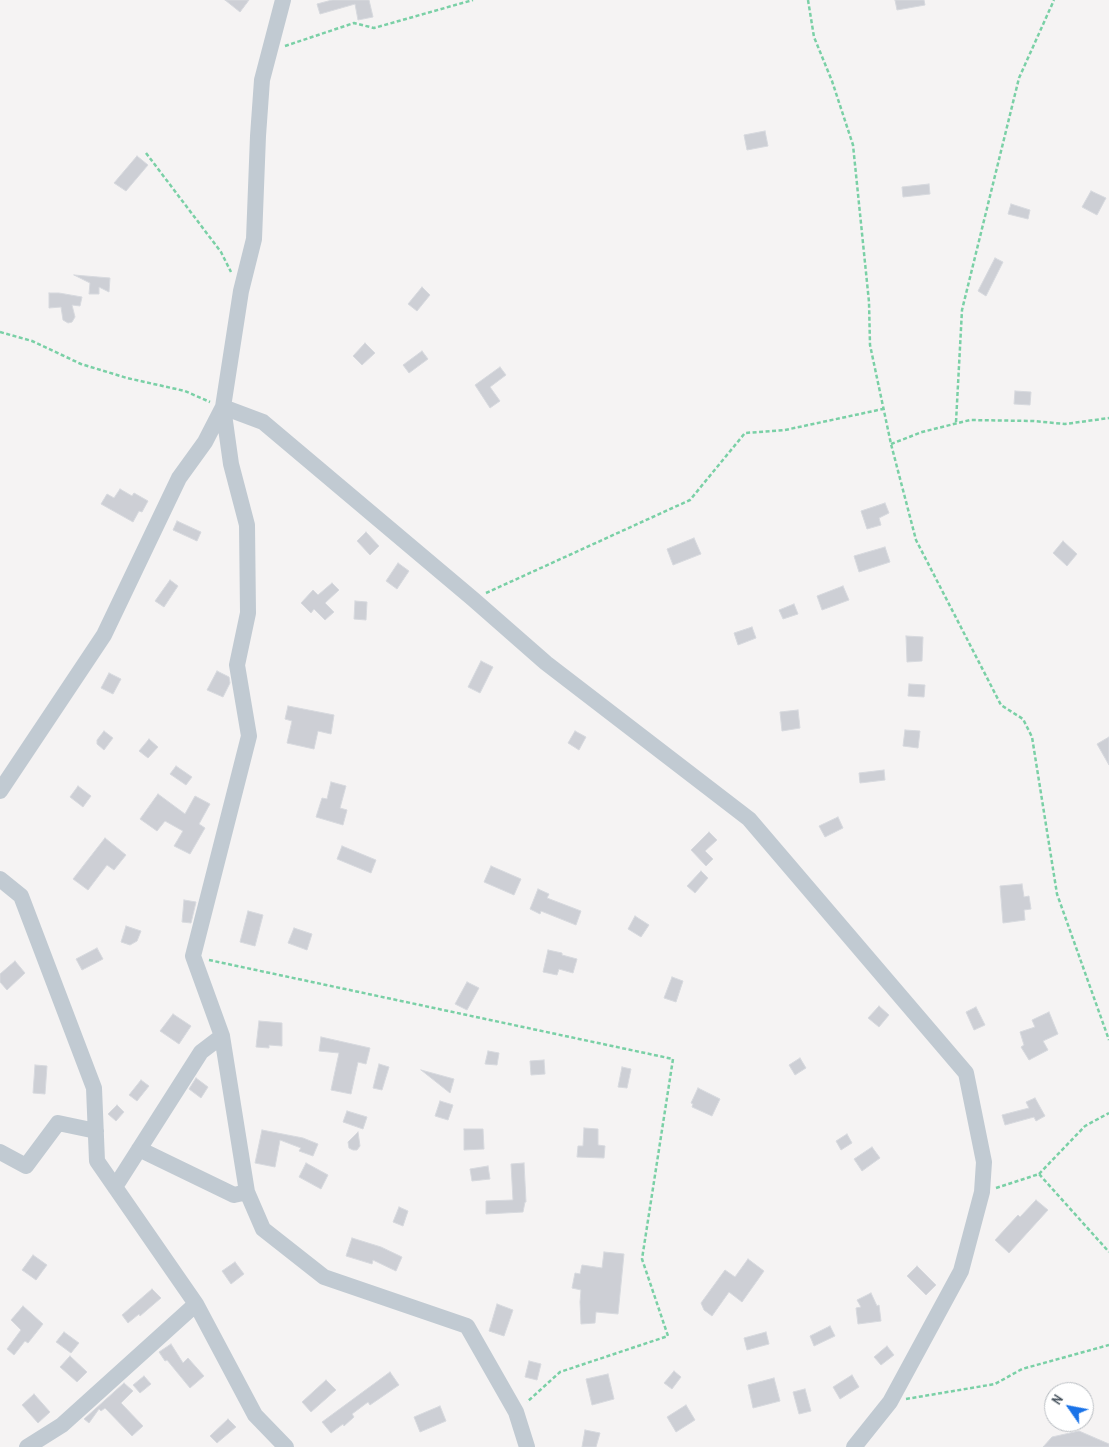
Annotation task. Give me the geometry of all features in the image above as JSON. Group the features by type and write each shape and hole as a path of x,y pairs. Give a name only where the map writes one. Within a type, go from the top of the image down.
{"street":[{"path":"282,0 262,80 254,239 241,291 223,407 231,464 248,525 248,612 237,665 249,736 193,956 222,1036 247,1192 263,1229 324,1276 468,1326 516,1412 527,1447"},
{"path":"223,407 263,422 546,663 749,819 966,1073 984,1162 982,1192 961,1271 890,1402 854,1447"},
{"path":"0,791 104,635 179,478 205,442 223,407"},
{"path":"0,880 21,896 94,1088 97,1161 196,1304 255,1415 286,1447"},
{"path":"115,1187 201,1052 222,1036"},
{"path":"0,1152 26,1166 58,1123 96,1131"},
{"path":"139,1149 234,1195 247,1192"},
{"path":"27,1447 62,1425 196,1304"}],"path":[{"path":"269,52 354,23 374,28 473,0"},
{"path":"808,0 814,37 832,81 853,145 869,302 870,344 883,410 916,540 1001,705 1023,720 1032,737 1057,894 1109,1040"},
{"path":"956,422 962,310 1019,78 1054,0"},
{"path":"146,153 221,252 241,291"},
{"path":"0,332 32,341 81,364 127,378 185,391 223,407"},
{"path":"473,599 690,500 745,433 784,430 883,410"},
{"path":"891,444 922,432 970,420 1033,421 1065,424 1109,418"},
{"path":"193,956 673,1059 642,1259 668,1336 560,1372 516,1412"},
{"path":"982,1192 1039,1174 1085,1126 1109,1112"},
{"path":"1039,1174 1109,1252"},
{"path":"890,1402 995,1384 1022,1369 1109,1345"}],"building":[{"path":"225,0 249,0 240,12"},
{"path":"332,0 369,0 373,17 358,20 355,4 320,14 317,4"},
{"path":"895,0 924,0 925,5 897,10"},
{"path":"765,131 768,146 747,150 744,135"},
{"path":"137,156 148,165 126,191 114,183"},
{"path":"929,184 930,194 903,197 902,187"},
{"path":"1091,191 1106,198 1097,215 1082,207"},
{"path":"1011,204 1030,210 1028,219 1008,214"},
{"path":"995,258 1003,262 986,296 978,291"},
{"path":"74,275 110,278 109,292 99,287 99,294 89,294 90,283"},
{"path":"422,287 430,295 417,311 408,304"},
{"path":"49,293 82,297 80,306 72,305 75,317 72,322 68,323 63,320 61,307 49,308"},
{"path":"365,343 375,353 362,365 353,356"},
{"path":"422,351 428,359 409,373 403,365"},
{"path":"500,367 506,375 490,387 500,401 490,408 475,385"},
{"path":"1015,391 1031,392 1030,405 1014,404"},
{"path":"120,489 132,496 134,493 148,501 142,512 139,511 133,522 101,504 107,494 114,498"},
{"path":"885,503 889,513 879,518 881,525 867,529 861,511"},
{"path":"177,521 201,532 197,541 173,530"},
{"path":"366,532 379,546 370,555 357,541"},
{"path":"694,538 701,554 673,565 667,549"},
{"path":"1063,541 1077,554 1067,566 1053,553"},
{"path":"885,547 890,562 859,572 854,556"},
{"path":"398,563 409,571 397,589 386,581"},
{"path":"170,580 178,586 164,607 155,601"},
{"path":"332,583 339,590 325,603 334,612 325,620 314,609 311,613 301,603 313,590 318,595"},
{"path":"843,586 849,600 822,610 817,596"},
{"path":"355,601 367,602 366,620 354,619"},
{"path":"794,604 798,614 783,619 779,610"},
{"path":"752,627 756,638 738,645 734,633"},
{"path":"906,636 923,637 922,661 907,662"},
{"path":"481,661 493,667 480,693 468,687"},
{"path":"217,671 229,677 230,683 223,697 207,690"},
{"path":"109,673 121,679 113,694 101,688"},
{"path":"909,684 925,685 924,697 908,696"},
{"path":"288,706 334,715 331,734 318,731 314,749 287,743 292,721 285,719"},
{"path":"798,710 800,728 782,731 780,712"},
{"path":"905,730 920,731 918,748 903,746"},
{"path":"104,731 113,738 104,750 97,744 97,740"},
{"path":"575,731 586,737 579,750 568,743"},
{"path":"1109,737 1109,765 1097,744"},
{"path":"149,739 158,747 148,758 139,751"},
{"path":"176,766 192,777 186,785 170,774"},
{"path":"884,770 885,780 860,783 859,773"},
{"path":"331,782 346,786 340,808 347,810 343,825 316,817 322,798 327,799"},
{"path":"78,786 91,796 83,807 70,797"},
{"path":"158,794 185,814 195,796 210,804 199,824 205,828 190,854 174,846 183,831 165,821 157,831 140,819"},
{"path":"838,817 843,828 825,837 819,826"},
{"path":"709,832 717,840 705,851 713,859 706,866 691,850"},
{"path":"105,838 126,855 114,870 107,865 88,890 73,879"},
{"path":"342,846 376,860 371,873 337,859"},
{"path":"491,866 521,879 514,895 484,882"},
{"path":"701,871 708,878 695,893 687,886"},
{"path":"1022,884 1024,897 1029,896 1031,909 1024,910 1025,920 1003,923 1000,886"},
{"path":"538,889 549,894 547,898 581,911 576,925 541,911 540,914 530,909"},
{"path":"184,900 196,902 191,923 182,922"},
{"path":"248,911 263,915 255,946 240,942"},
{"path":"635,916 649,925 641,937 628,929"},
{"path":"126,926 141,931 137,941 130,945 121,942"},
{"path":"294,928 312,934 307,950 288,943"},
{"path":"97,948 103,959 82,970 76,959"},
{"path":"548,950 577,959 573,973 559,969 557,975 543,972"},
{"path":"15,961 25,973 7,990 0,982 0,974"},
{"path":"672,977 683,981 676,1002 664,998"},
{"path":"467,982 479,988 467,1010 455,1004"},
{"path":"879,1006 889,1015 879,1027 868,1018"},
{"path":"976,1007 985,1025 974,1030 966,1012"},
{"path":"1049,1012 1058,1034 1043,1041 1048,1050 1029,1060 1021,1047 1024,1045 1020,1032 1035,1027 1032,1020"},
{"path":"173,1014 191,1026 179,1044 160,1031"},
{"path":"259,1021 282,1023 282,1046 256,1047"},
{"path":"321,1037 370,1048 366,1064 358,1062 351,1094 331,1090 339,1053 319,1051"},
{"path":"488,1051 499,1053 497,1065 485,1064"},
{"path":"800,1058 806,1068 795,1075 789,1065"},
{"path":"544,1060 545,1074 531,1075 530,1061"},
{"path":"379,1064 389,1067 382,1090 373,1088"},
{"path":"35,1065 47,1066 45,1094 33,1093"},
{"path":"622,1067 631,1069 627,1088 618,1087"},
{"path":"421,1070 454,1079 450,1093"},
{"path":"196,1078 208,1087 201,1098 189,1089"},
{"path":"141,1080 149,1086 137,1101 129,1095"},
{"path":"698,1088 720,1099 712,1116 692,1107 693,1104 691,1103"},
{"path":"1035,1098 1045,1116 1036,1121 1034,1117 1005,1125 1002,1115 1029,1108 1026,1102"},
{"path":"440,1101 453,1105 448,1120 435,1116"},
{"path":"117,1105 124,1112 116,1121 108,1114"},
{"path":"347,1111 367,1117 363,1129 343,1122"},
{"path":"584,1128 598,1129 598,1145 605,1146 604,1158 577,1157 578,1146 583,1146"},
{"path":"464,1129 483,1129 484,1149 464,1150"},
{"path":"262,1130 303,1138 318,1144 313,1156 299,1151 301,1148 280,1140 275,1167 255,1163"},
{"path":"358,1132 360,1146 357,1150 353,1150 349,1148 348,1142"},
{"path":"847,1134 852,1143 841,1150 836,1141"},
{"path":"872,1147 880,1158 862,1171 854,1159"},
{"path":"306,1163 328,1175 321,1189 299,1177"},
{"path":"524,1163 526,1202 523,1212 486,1214 486,1201 513,1200 511,1164"},
{"path":"488,1166 490,1179 472,1181 470,1169"},
{"path":"1036,1200 1048,1210 1009,1253 995,1240 1018,1215 1020,1217"},
{"path":"399,1207 408,1211 403,1226 393,1222"},
{"path":"352,1238 381,1247 402,1257 396,1271 373,1260 372,1264 346,1256"},
{"path":"604,1252 624,1254 618,1314 596,1312 595,1323 581,1324 581,1290 572,1288 575,1273 580,1274 582,1265 602,1268"},
{"path":"33,1255 47,1265 36,1280 22,1270"},
{"path":"748,1259 764,1271 742,1302 729,1292 712,1316 704,1310 701,1303 725,1270 735,1277"},
{"path":"235,1262 244,1274 231,1284 222,1271"},
{"path":"917,1266 936,1285 926,1295 907,1276"},
{"path":"152,1289 161,1298 140,1316 139,1314 128,1323 122,1315"},
{"path":"871,1293 877,1306 879,1305 881,1321 858,1324 856,1308 861,1307 857,1300"},
{"path":"497,1304 513,1310 504,1336 489,1331"},
{"path":"23,1306 43,1324 28,1343 25,1341 14,1355 7,1349 21,1330 11,1320"},
{"path":"830,1326 835,1336 814,1346 810,1336"},
{"path":"64,1332 79,1343 71,1353 56,1342"},
{"path":"766,1332 769,1344 747,1350 744,1338"},
{"path":"171,1344 183,1363 188,1358 204,1376 190,1388 159,1352"},
{"path":"887,1346 894,1355 881,1365 874,1357"},
{"path":"70,1356 87,1372 77,1382 60,1367"},
{"path":"529,1361 541,1364 537,1380 525,1377"},
{"path":"674,1371 681,1377 672,1389 664,1383"},
{"path":"390,1372 399,1385 370,1405 368,1402 352,1414 354,1417 344,1426 343,1424 331,1433 322,1422"},
{"path":"608,1374 614,1399 592,1405 586,1379"},
{"path":"852,1375 859,1387 840,1399 833,1387"},
{"path":"144,1376 151,1384 140,1393 133,1385"},
{"path":"774,1378 780,1401 753,1408 748,1385"},
{"path":"326,1380 336,1390 311,1412 302,1402"},
{"path":"124,1383 133,1391 121,1403 143,1426 132,1436 105,1408 101,1411 99,1409 89,1423 84,1419"},
{"path":"805,1389 811,1411 799,1414 793,1392"},
{"path":"34,1394 50,1412 38,1423 22,1405"},
{"path":"686,1405 695,1420 676,1432 667,1417"},
{"path":"440,1406 446,1421 420,1432 414,1417"},
{"path":"228,1419 236,1427 217,1443 210,1436"},
{"path":"585,1430 600,1433 596,1447 582,1447"},
{"path":"1081,1432 1109,1444 1109,1447 1043,1447 1052,1437"}]}
